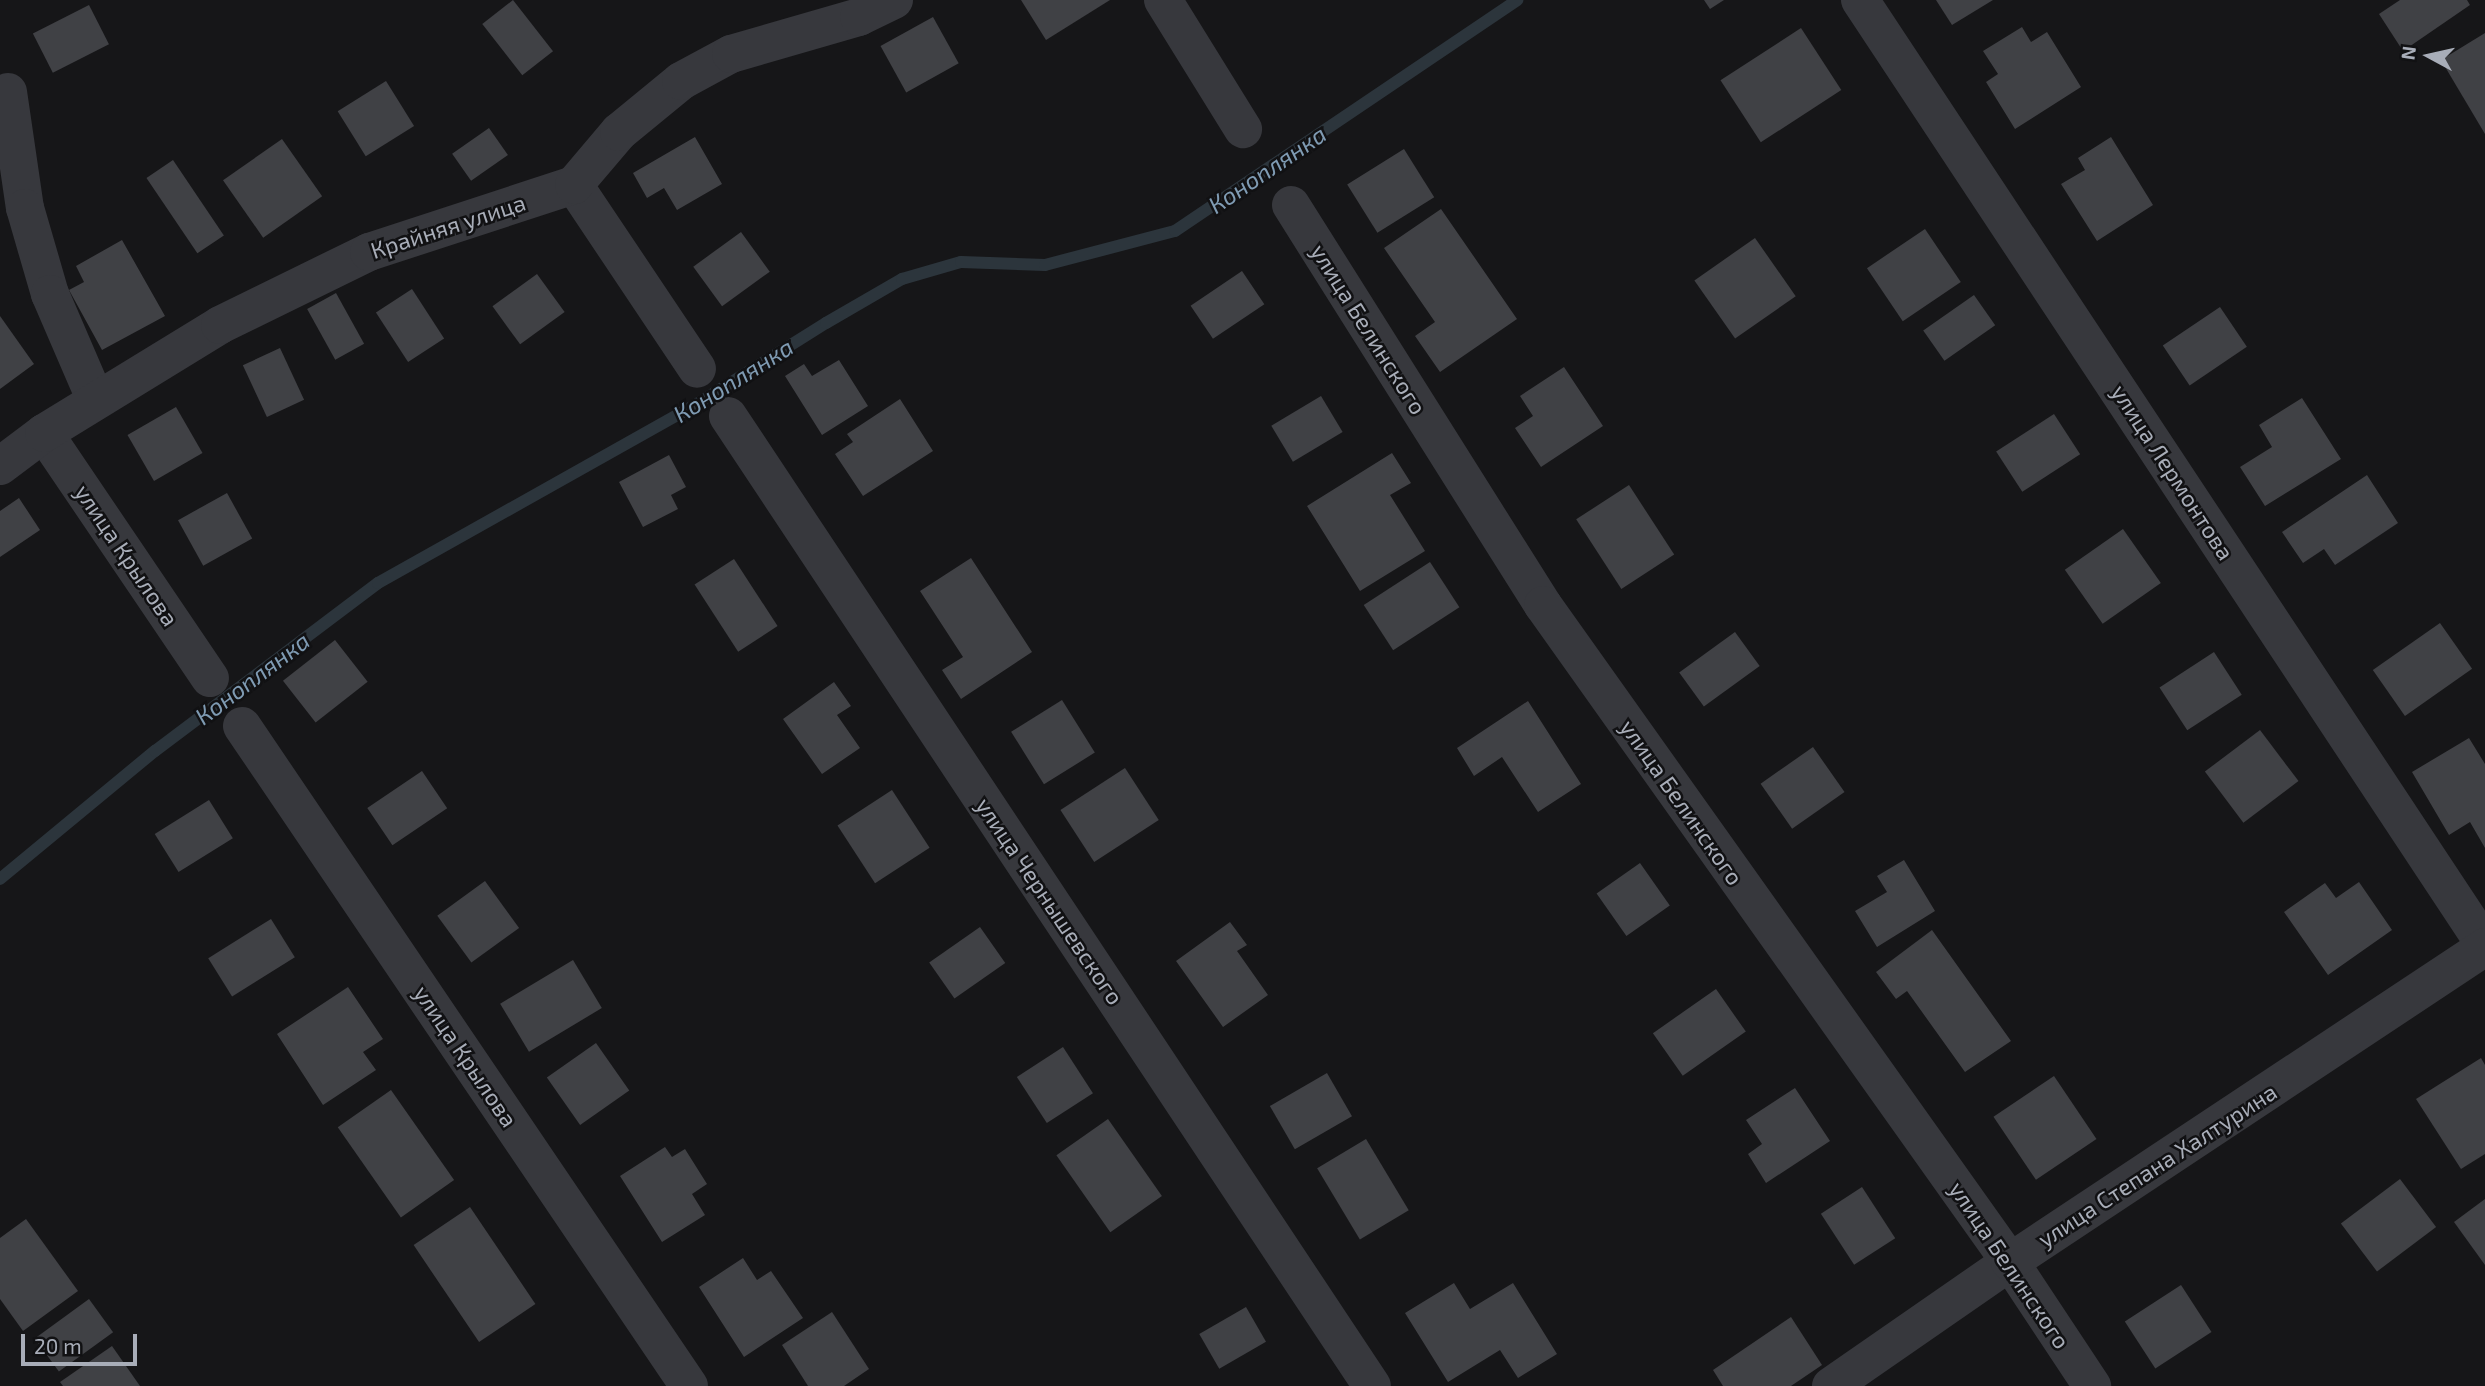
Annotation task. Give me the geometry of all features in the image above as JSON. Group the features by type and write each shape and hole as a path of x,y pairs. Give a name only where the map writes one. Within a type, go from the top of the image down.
{"street":[{"path":"697,369 574,185 619,132 681,81 732,54 859,17 894,0"},
{"path":"1163,0 1243,129"},
{"name":"улица Лермонтова","path":"1860,0 2485,946"},
{"path":"8,92 25,208 50,294 96,401"},
{"name":"Крайняя улица","path":"0,466 44,433 220,325 369,252 574,185"},
{"name":"улица Белинского","path":"1291,205 1543,605 2010,1262 2092,1386"},
{"name":"улица Чернышевского","path":"728,416 1372,1386"},
{"name":"улица Крылова","path":"44,433 210,678"},
{"name":"улица Крылова","path":"242,726 690,1386"},
{"name":"улица Степана Халтурина","path":"1831,1386 2010,1262 2485,946"}],"building":[{"path":"513,0 553,51 522,75 482,24"},
{"path":"1021,0 1110,0 1046,40"},
{"path":"1704,0 1724,0 1710,9"},
{"path":"1936,0 1993,0 1952,25"},
{"path":"2400,0 2467,0 2470,5 2403,51 2379,14"},
{"path":"89,5 109,44 53,73 33,34"},
{"path":"933,17 959,63 906,92 881,46"},
{"path":"2022,27 2031,42 2047,32 2081,87 2015,129 1986,82 1998,74 1983,51"},
{"path":"1801,28 1841,90 1761,142 1720,80"},
{"path":"2485,33 2485,134 2441,60"},
{"path":"386,81 414,126 366,156 338,111"},
{"path":"489,128 508,155 471,181 452,154"},
{"path":"695,137 722,184 677,210 664,188 647,198 633,173"},
{"path":"2111,137 2153,205 2097,241 2061,184 2085,170 2078,158"},
{"path":"282,139 322,196 263,238 223,180"},
{"path":"1404,149 1434,197 1377,233 1347,185"},
{"path":"173,160 224,235 197,253 146,178"},
{"path":"1441,209 1517,319 1440,372 1415,336 1435,322 1384,248"},
{"path":"1925,229 1961,282 1903,321 1867,268"},
{"path":"741,232 770,272 722,306 693,267"},
{"path":"1755,238 1796,296 1735,339 1694,280"},
{"path":"122,240 165,316 102,350 69,290 84,282 76,266"},
{"path":"1242,271 1264,304 1213,339 1191,306"},
{"path":"537,274 565,312 520,344 493,306"},
{"path":"412,289 444,338 408,362 376,312"},
{"path":"336,293 364,344 335,360 307,309"},
{"path":"1974,295 1995,325 1944,361 1923,331"},
{"path":"2220,307 2247,347 2190,385 2163,346"},
{"path":"0,316 34,364 0,389"},
{"path":"280,348 304,400 267,417 243,365"},
{"path":"839,360 868,406 822,435 785,376 804,364 812,376"},
{"path":"1564,367 1603,426 1541,467 1515,428 1533,416 1520,396"},
{"path":"1321,396 1343,432 1293,462 1271,426"},
{"path":"2302,398 2341,459 2265,506 2240,467 2272,447 2259,425"},
{"path":"900,399 933,451 863,496 835,454 853,442 847,434"},
{"path":"176,407 203,453 154,481 128,435"},
{"path":"2054,414 2080,454 2022,492 1996,452"},
{"path":"1392,453 1411,483 1390,495 1425,551 1360,591 1307,506"},
{"path":"669,455 686,487 671,495 678,509 643,527 619,482"},
{"path":"2367,475 2398,523 2335,565 2324,549 2303,563 2282,532"},
{"path":"1629,485 1674,555 1621,589 1576,519"},
{"path":"227,493 252,538 203,566 178,520"},
{"path":"19,498 40,530 0,557 0,511"},
{"path":"2123,529 2161,583 2103,624 2065,570"},
{"path":"971,558 1032,652 961,699 942,670 963,657 920,591"},
{"path":"734,559 778,626 738,652 695,585"},
{"path":"1430,562 1459,607 1393,650 1364,605"},
{"path":"2440,623 2472,669 2405,716 2373,670"},
{"path":"1735,632 1760,666 1704,707 1679,673"},
{"path":"335,640 368,682 316,722 283,681"},
{"path":"2214,652 2242,695 2187,730 2159,687"},
{"path":"834,682 851,706 837,715 860,748 822,774 783,719"},
{"path":"1062,700 1095,753 1044,784 1011,732"},
{"path":"1528,701 1581,784 1538,812 1502,757 1474,776 1457,748"},
{"path":"2260,730 2299,781 2243,823 2205,772"},
{"path":"2469,738 2485,764 2485,848 2470,822 2449,835 2412,772"},
{"path":"1813,747 1845,792 1792,829 1761,784"},
{"path":"1125,768 1159,820 1094,862 1060,810"},
{"path":"422,771 447,808 392,845 367,808"},
{"path":"892,790 930,848 875,883 837,825"},
{"path":"209,800 233,838 179,872 155,834"},
{"path":"1904,860 1935,911 1877,947 1855,911 1887,892 1877,876"},
{"path":"1640,863 1670,906 1626,936 1597,893"},
{"path":"485,881 519,928 471,963 437,916"},
{"path":"2359,882 2392,930 2328,975 2284,912 2325,883 2336,898"},
{"path":"271,919 295,957 232,996 208,958"},
{"path":"1230,922 1247,945 1237,951 1268,995 1223,1027 1176,961"},
{"path":"980,927 1005,963 954,999 929,963"},
{"path":"1932,930 2011,1041 1965,1072 1907,991 1896,999 1876,972"},
{"path":"573,960 602,1008 529,1052 500,1004"},
{"path":"348,987 383,1039 363,1052 376,1070 323,1105 277,1034"},
{"path":"1716,989 1746,1032 1683,1076 1653,1033"},
{"path":"596,1043 629,1091 580,1125 547,1077"},
{"path":"1063,1047 1093,1093 1047,1123 1017,1077"},
{"path":"2481,1058 2485,1065 2485,1154 2461,1169 2416,1099"},
{"path":"1327,1073 1352,1116 1295,1149 1270,1106"},
{"path":"2054,1076 2096,1139 2036,1180 1993,1117"},
{"path":"1795,1088 1830,1141 1766,1183 1748,1154 1762,1144 1746,1120"},
{"path":"391,1090 454,1180 401,1217 338,1127"},
{"path":"1108,1119 1162,1196 1110,1232 1056,1155"},
{"path":"1366,1139 1409,1210 1360,1240 1317,1168"},
{"path":"665,1147 672,1157 685,1149 707,1184 692,1194 705,1215 662,1242 620,1176"},
{"path":"2400,1179 2436,1227 2377,1271 2341,1224"},
{"path":"1862,1187 1895,1238 1854,1265 1821,1214"},
{"path":"2485,1199 2485,1265 2454,1222"},
{"path":"470,1207 535,1304 479,1342 414,1245"},
{"path":"26,1219 78,1291 23,1331 0,1299 0,1238"},
{"path":"743,1258 757,1280 771,1271 803,1318 744,1357 699,1287"},
{"path":"1454,1283 1470,1309 1513,1283 1557,1354 1518,1378 1500,1350 1448,1382 1405,1313"},
{"path":"2181,1285 2211,1332 2155,1368 2125,1321"},
{"path":"89,1299 113,1332 59,1372 35,1338"},
{"path":"1246,1307 1266,1342 1219,1369 1199,1334"},
{"path":"832,1312 869,1369 844,1386 808,1386 782,1345"},
{"path":"1791,1317 1822,1365 1791,1386 1723,1386 1713,1370"},
{"path":"112,1346 140,1386 63,1386 60,1382"}],"waterway":[{"name":"Коноплянка","path":"0,879 155,751 378,583 692,407 826,323 902,279 961,262 1045,265 1175,231 1517,0"}]}
